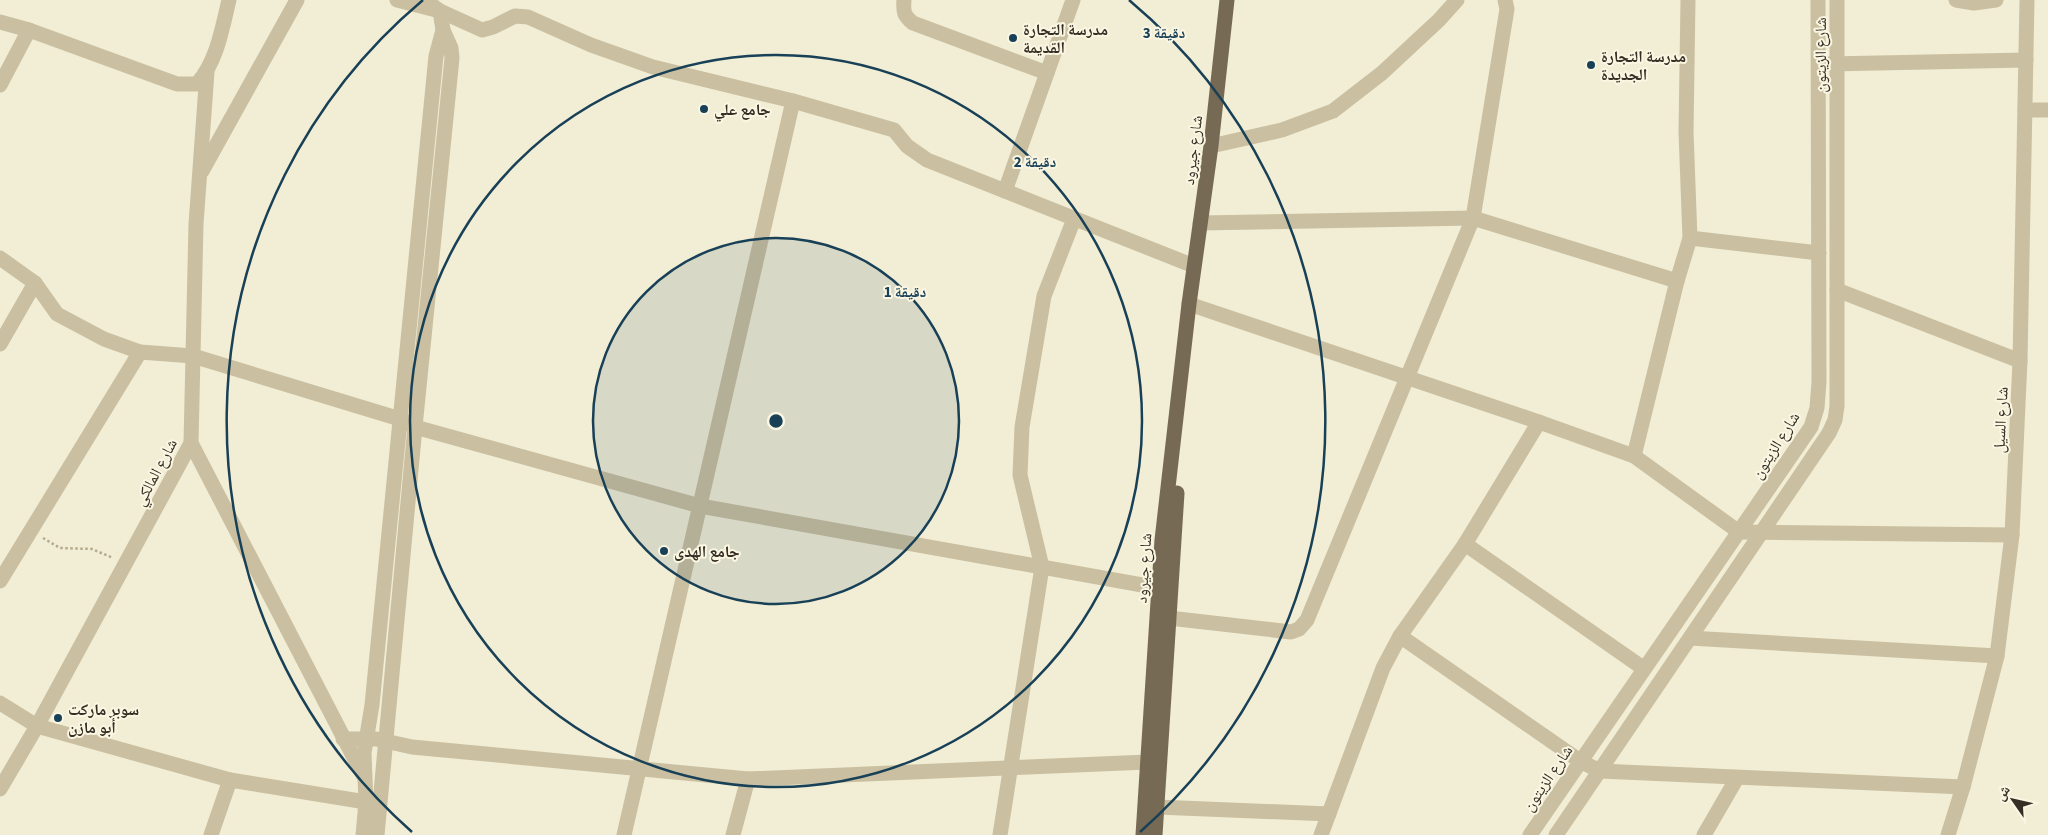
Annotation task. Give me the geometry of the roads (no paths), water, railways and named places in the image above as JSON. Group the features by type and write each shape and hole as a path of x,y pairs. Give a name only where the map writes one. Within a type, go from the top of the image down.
{"main road":[{"name":"شارع جيرود","path":"1143,835 1162,540 1189,304 1211,146 1227,0"},
{"name":"شارع جيرود","path":"1155,835 1189,304"}],"street":[{"name":"شارع المالكي","path":"0,789 37,726 191,443 196,224 208,72 218,44 229,0"},
{"path":"200,175 298,0"},
{"path":"397,0 440,11 482,30 494,27 515,16 528,17 591,45 654,67 793,101 894,130 907,146 927,160 1194,266"},
{"path":"380,831 385,742 414,427 452,58 451,48 443,30 440,11 424,0"},
{"path":"904,0 903,11 913,23 1047,72"},
{"path":"1005,191 1073,0"},
{"path":"1211,146 1282,130 1333,111 1382,73 1439,20 1457,0"},
{"path":"1169,618 1291,632 1299,629 1307,620 1408,378 1472,218 1507,9 1505,0"},
{"path":"1634,456 1677,281 1690,238 1686,132 1688,0"},
{"name":"شارع الزيتون","path":"1530,835 1643,668 1811,427 1817,408 1820,382 1818,0"},
{"name":"شارع الزيتون","path":"1556,835 1829,433 1835,420 1837,406 1837,0"},
{"path":"1956,0 1974,3 1996,0"},
{"name":"شارع السيل","path":"1948,835 1963,787 1997,656 2012,535 2020,361 2027,0"},
{"path":"0,22 29,30 176,84 197,84 208,72"},
{"path":"0,85 29,30"},
{"path":"363,835 366,802 363,766 372,705 436,56 443,30"},
{"path":"1819,65 2026,60"},
{"path":"624,835 793,101"},
{"path":"2025,110 2048,110"},
{"path":"1200,223 1472,218 1677,281"},
{"path":"1000,835 1042,567 1020,475 1022,427 1044,296 1074,219"},
{"path":"1690,238 1819,253"},
{"path":"0,258 36,283 57,314 104,339 140,352 193,356 400,419 414,427 700,506 1158,588"},
{"path":"0,344 36,283"},
{"path":"1837,290 2020,361"},
{"path":"1189,304 1634,456 1738,532 2012,535"},
{"path":"0,581 140,352"},
{"path":"1321,835 1383,668 1400,636 1465,544 1539,422"},
{"path":"191,443 364,778 373,781 383,779"},
{"path":"1465,544 1643,668"},
{"path":"1400,636 1580,761 1600,770 1736,778 1963,787"},
{"path":"1690,638 1997,656"},
{"path":"0,703 37,726 230,780 366,802"},
{"path":"343,739 366,738 412,747 748,779 1148,762"},
{"path":"1704,835 1736,778"},
{"path":"733,835 748,779"},
{"path":"211,835 230,780"},
{"path":"1156,807 1329,814"}],"place":[{"name":"مدرسة التجارة القديمة","path":"1013,38"},
{"name":"مدرسة التجارة الجديدة","path":"1591,65"},
{"name":"جامع علي","path":"704,109"},
{"name":"جامع الهدى","path":"664,551"},
{"name":"سوبر ماركت أبو مازن","path":"58,718"}]}
